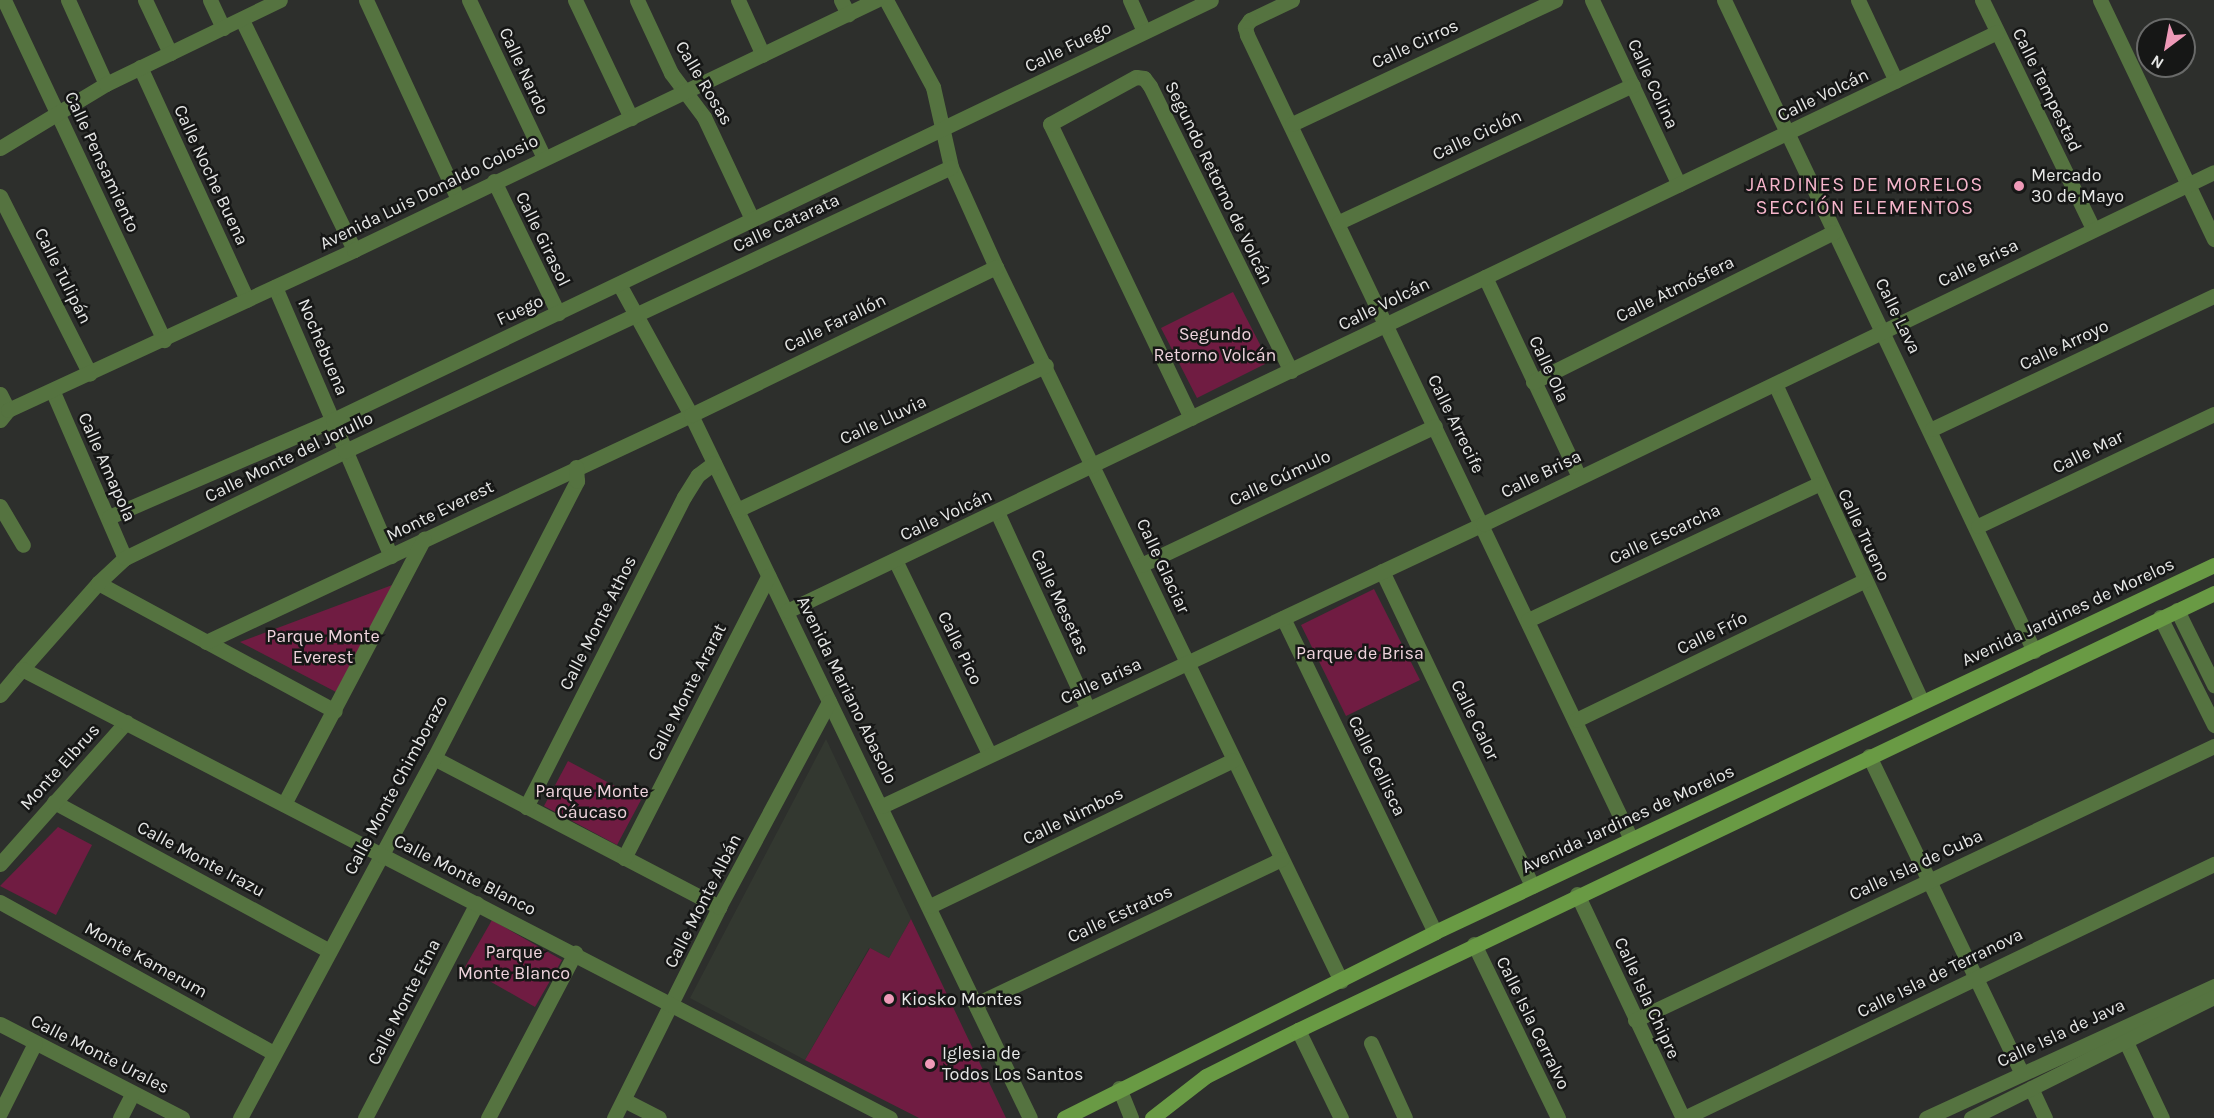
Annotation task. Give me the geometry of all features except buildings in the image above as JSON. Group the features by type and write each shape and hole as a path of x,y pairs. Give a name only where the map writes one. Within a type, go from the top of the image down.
{"main road":[{"name":"Avenida Jardines de Morelos","path":"1064,1118 1119,1088 1341,981 1435,932 2214,565"},
{"path":"1152,1118 1206,1076 1298,1030 1577,894 2214,593"},
{"path":"1825,748 1838,771"}],"street":[{"name":"Calle Pensamiento","path":"4,0 164,340"},
{"path":"68,0 106,84"},
{"path":"145,0 170,52"},
{"path":"210,0 223,28"},
{"path":"0,148 56,112 106,84 280,0"},
{"path":"366,0 458,199"},
{"name":"Calle Nardo","path":"469,0 544,158"},
{"path":"575,0 631,118"},
{"name":"Calle Rosas","path":"637,0 685,93 704,117 752,219"},
{"path":"738,0 763,55"},
{"path":"841,0 848,14"},
{"name":"Avenida Luis Donaldo Colosio","path":"4,415 685,93 876,0"},
{"name":"Calle Glaciar","path":"886,0 933,87 951,167 996,267 1046,365 1233,760 1341,981"},
{"path":"1130,0 1144,31"},
{"name":"Calle Fuego","path":"943,129 1211,0"},
{"name":"Calle Arrecife","path":"1292,0 1250,20 1245,27 1631,839"},
{"name":"Calle Cirros","path":"1292,124 1555,0"},
{"name":"Calle Colina","path":"1592,0 1679,185"},
{"name":"Calle Lava","path":"1724,0 1834,232 1932,429 2034,651"},
{"path":"1858,0 1896,81"},
{"name":"Calle Tempestad","path":"1982,0 2093,229"},
{"path":"2100,0 2214,239"},
{"path":"242,20 354,250"},
{"name":"Calle Volcán","path":"787,611 1997,32"},
{"name":"Calle Noche Buena","path":"140,67 247,300"},
{"name":"Segundo Retorno de Volcán","path":"1191,418 1050,124 1136,77 1144,78 1150,86 1291,371"},
{"name":"Calle Ciclón","path":"1339,222 1633,85"},
{"name":"Fuego","path":"110,517 333,420 943,129"},
{"name":"Calle Catarata","path":"638,315 951,167"},
{"name":"Calle Brisa","path":"882,807 989,754 1483,524 2214,172"},
{"name":"Calle Girasol","path":"494,182 558,313"},
{"name":"Calle Tulipán","path":"0,196 90,374"},
{"name":"Calle Atmósfera","path":"1533,381 1834,232"},
{"name":"Calle Farallón","path":"691,415 996,267"},
{"name":"Calle Ola","path":"1485,277 1579,477"},
{"name":"Avenida Mariano Abasolo","path":"619,284 691,415 930,906 1030,1118"},
{"name":"Nochebuena","path":"275,287 391,556"},
{"name":"Calle Arroyo","path":"1932,429 2214,296"},
{"name":"Calle Monte del Jorullo","path":"0,695 98,583 125,558 345,451 638,315"},
{"name":"Calle Lluvia","path":"737,510 1046,365"},
{"name":"Calle Trueno","path":"1775,384 1818,484 1922,702"},
{"name":"Calle Amapola","path":"52,392 110,517 125,558"},
{"path":"0,394 4,415"},
{"name":"Calle Mar","path":"1978,526 2214,414"},
{"name":"Monte Everest","path":"206,642 691,415"},
{"name":"Calle Cúmulo","path":"1141,565 1435,426"},
{"name":"Calle Monte Athos","path":"526,807 684,496 698,476 714,463"},
{"name":"Calle Monte Chimborazo","path":"240,1118 434,758 577,481 576,467"},
{"name":"Calle Escarcha","path":"1528,620 1818,484"},
{"path":"0,506 23,546"},
{"name":"Calle Mesetas","path":"996,512 1088,709"},
{"path":"284,804 424,539"},
{"name":"Calle Pico","path":"896,560 989,754"},
{"name":"Calle Calor","path":"1382,571 1532,886"},
{"name":"Calle Monte Ararat","path":"624,858 768,576"},
{"name":"Calle Frío","path":"1576,720 1864,581"},
{"path":"98,583 335,711"},
{"path":"2177,610 2214,685"},
{"path":"2160,617 2214,725"},
{"name":"Calle Cellisca","path":"1283,618 1435,932"},
{"name":"Calle Monte Blanco","path":"22,669 575,953 890,1118"},
{"name":"Calle Monte Albán","path":"614,1118 673,1004 719,907 829,702"},
{"name":"Monte Elbrus","path":"0,864 126,722"},
{"name":"Calle Isla de Cuba","path":"1635,1020 2214,746"},
{"path":"1869,756 2021,1072"},
{"path":"434,758 719,907"},
{"name":"Calle Nimbos","path":"930,906 1233,760"},
{"name":"Calle Monte Irazu","path":"54,802 329,951"},
{"name":"Calle Estratos","path":"976,1004 1281,859"},
{"name":"Calle Isla de Terranova","path":"1683,1118 2214,864"},
{"name":"Calle Isla Chipre","path":"1577,894 1683,1118"},
{"name":"Monte Kamerum","path":"0,902 274,1053"},
{"name":"Calle Monte Etna","path":"365,1118 477,903"},
{"name":"Calle Isla Cerralvo","path":"1474,944 1558,1118"},
{"path":"488,1118 575,953"},
{"name":"Calle Isla de Java","path":"1926,1118 2021,1072 2214,986"},
{"name":"Calle Isla de Java","path":"1976,1116 2214,997"},
{"name":"Calle Monte Urales","path":"0,1024 183,1118"},
{"path":"1298,1030 1341,1118"},
{"path":"2126,1042 2162,1118"},
{"path":"0,1113 35,1043"},
{"path":"1371,1043 1405,1118"},
{"path":"1119,1088 1131,1118"},
{"path":"2031,1088 2045,1118"},
{"path":"120,1118 133,1093"},
{"path":"1972,1096 1976,1116"},
{"path":"624,1100 659,1118"}],"shaded area":[{"path":"826,739 911,919 889,958 869,948 805,1060 690,998"}],"green space":[{"name":"Segundo Retorno Volcán","path":"1233,292 1269,362 1197,398 1161,328"},
{"name":"Parque Monte Everest","path":"395,584 336,692 240,642"},
{"name":"Parque de Brisa","path":"1374,589 1420,680 1346,716 1301,625"},
{"name":"Parque Monte Cáucaso","path":"568,761 641,800 617,845 544,806"},
{"path":"58,827 92,845 56,915 0,886"},
{"path":"911,919 1006,1118 919,1118 805,1060 870,948 889,958"},
{"name":"Parque Monte Blanco","path":"492,920 562,960 535,1007 465,967"}],"place":[{"name":"Mercado 30 de Mayo","path":"2019,186"},
{"name":"Kiosko Montes","path":"889,999"},
{"name":"Iglesia de Todos Los Santos","path":"930,1064"}],"district":[{"name":"JARDINES DE MORELOS SECCIÓN ELEMENTOS","path":"1865,196"}]}
